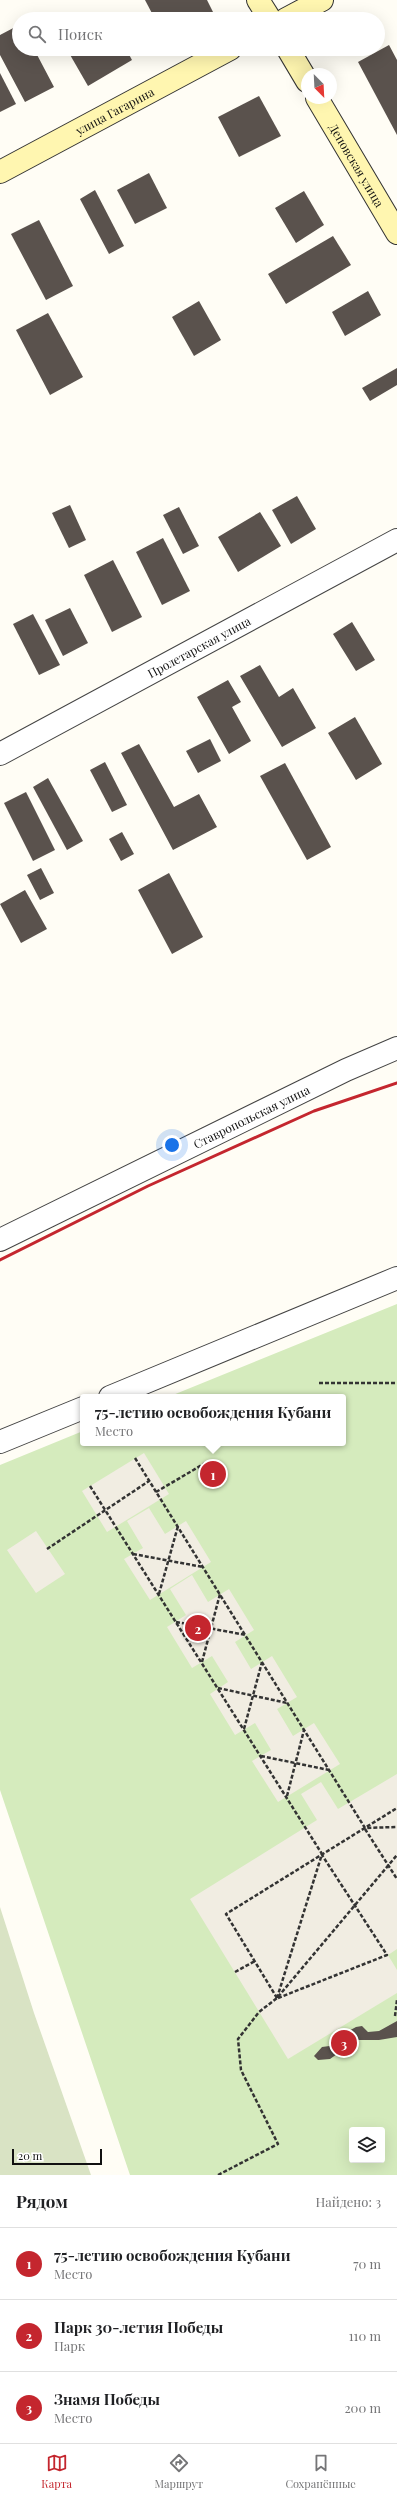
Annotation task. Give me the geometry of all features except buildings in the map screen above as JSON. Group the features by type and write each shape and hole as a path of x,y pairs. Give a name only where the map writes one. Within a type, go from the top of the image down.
{"street":[{"path":"258,0 266,12"},
{"path":"299,12 322,0"},
{"name":"улица Гагарина","path":"0,172 217,56"},
{"path":"292,56 301,72"},
{"name":"Деповская улица","path":"321,104 397,233"},
{"name":"Пролетарская улица","path":"0,754 397,540"},
{"name":"Ставропольская улица","path":"0,1240 346,1070 397,1048"},
{"path":"117,1394 397,1278"},
{"path":"0,1442 80,1409"}],"path":[{"path":"319,1383 397,1383"},
{"path":"135,1458 397,1879"},
{"path":"156,1492 207,1462"},
{"path":"47,1549 104,1509 149,1481"},
{"path":"90,1486 354,1906 387,1955 277,1998"},
{"path":"159,1595 178,1526"},
{"path":"133,1554 203,1568"},
{"path":"202,1662 220,1594"},
{"path":"176,1622 246,1636"},
{"path":"244,1729 262,1662"},
{"path":"218,1688 288,1703"},
{"path":"286,1797 304,1730"},
{"path":"261,1756 330,1770"},
{"path":"277,1998 226,1914 397,1808"},
{"path":"365,1828 397,1827"},
{"path":"277,1998 322,1854"},
{"path":"218,2175 278,2144 241,2070 238,2039 259,2012 277,1998 397,1855"},
{"path":"235,1972 255,1961"},
{"path":"395,2016 397,2000"}],"green space":[{"path":"397,1304 397,2175 130,2175 0,1790 0,1465 80,1432 80,1446 346,1446 346,1394 175,1394"},
{"path":"0,1907 34,2013 91,2175 0,2175"}],"shaded area":[{"path":"144,1453 169,1494 107,1532 82,1491"},
{"path":"149,1508 165,1534 186,1521 211,1562 150,1600 124,1559 143,1548 127,1521"},
{"path":"36,1531 65,1574 36,1593 7,1550"},
{"path":"192,1575 208,1602 229,1589 254,1630 235,1642 251,1669 272,1656 297,1697 277,1709 293,1736 314,1723 340,1764 278,1802 252,1761 271,1750 255,1723 235,1735 210,1694 228,1682 212,1656 192,1668 167,1627 186,1615 170,1589"},
{"path":"397,1774 397,1949 388,1955 397,1970 397,1993 288,2059 190,1899 317,1820 301,1794 321,1782 338,1809"}],"railway":[{"path":"0,1260 148,1186 314,1111 397,1083"}],"place":[{"name":"75-летию освобождения Кубани","path":"213,1474"},
{"name":"Парк 30-летия Победы","path":"198,1628"},
{"name":"Знамя Победы","path":"344,2043"}]}
